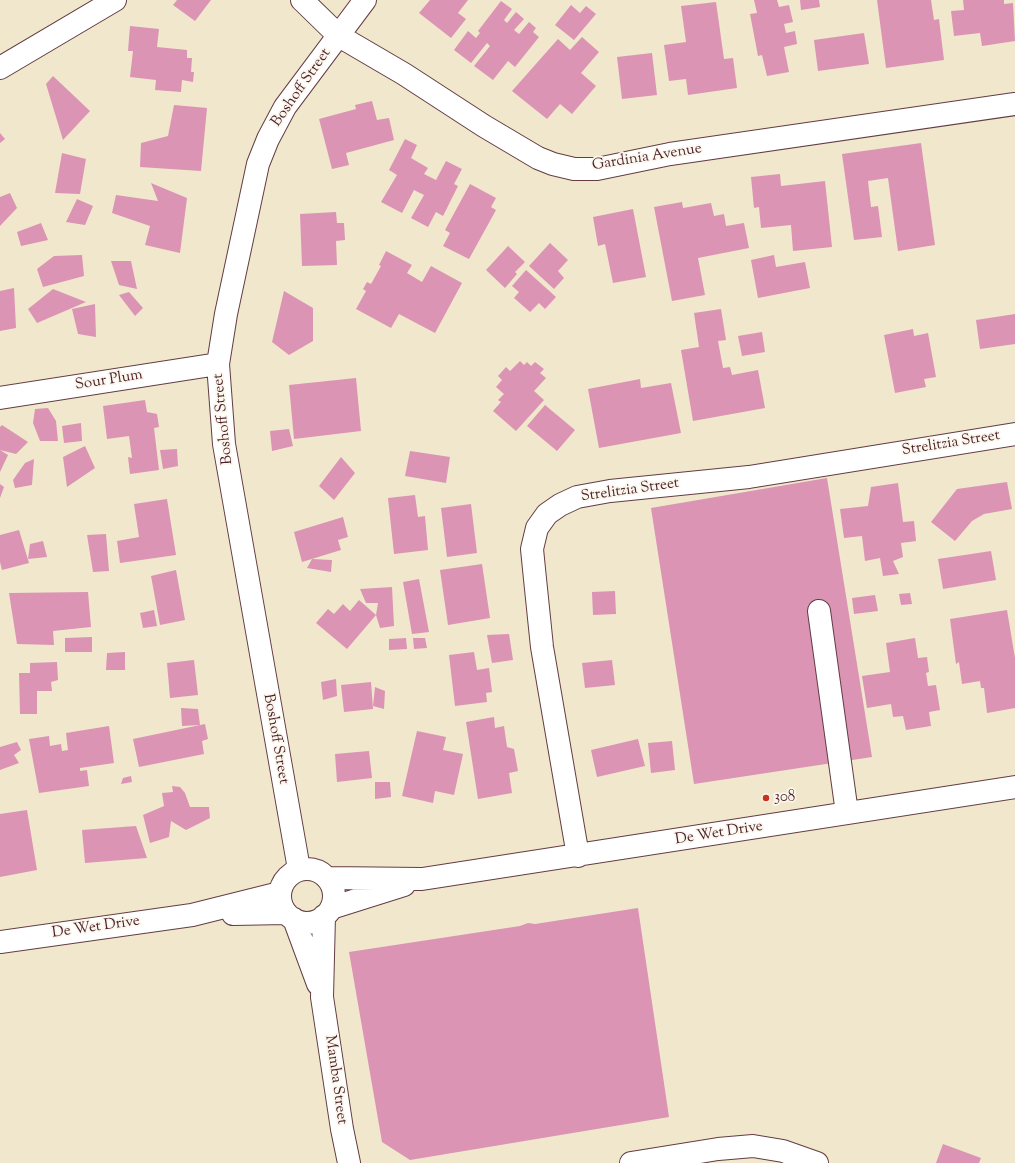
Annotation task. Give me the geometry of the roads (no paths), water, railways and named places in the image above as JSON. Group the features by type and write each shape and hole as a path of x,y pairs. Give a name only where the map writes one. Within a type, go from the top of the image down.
{"street":[{"path":"0,68 116,0"},
{"name":"Gardinia Avenue","path":"302,0 339,36 533,155 553,164 574,169 597,169 670,154 1015,104"},
{"name":"Boshoff Street","path":"299,870 224,444 218,364 226,314 258,164 275,124 285,107 365,0"},
{"name":"Sour Plum","path":"0,398 218,364"},
{"name":"Strelitzia Street","path":"578,856 542,647 532,549 537,528 547,514 560,505 577,497 610,491 749,477 1015,434"},
{"path":"819,611 847,814"},
{"name":"De Wet Drive","path":"328,878 422,879 1015,787"},
{"path":"299,870 315,870 328,878 333,888 334,898 327,912 315,922 304,923 287,908 283,883 290,875 299,870"},
{"name":"De Wet Drive","path":"327,912 422,879"},
{"name":"De Wet Drive","path":"0,942 192,915 287,908"},
{"name":"Mamba Street","path":"287,908 322,997"},
{"name":"Mamba Street","path":"327,912 322,997 342,1129 349,1163"},
{"path":"631,1163 669,1160 718,1149 753,1146 783,1151 817,1163"}],"place":[{"name":"308","path":"766,798"}]}
